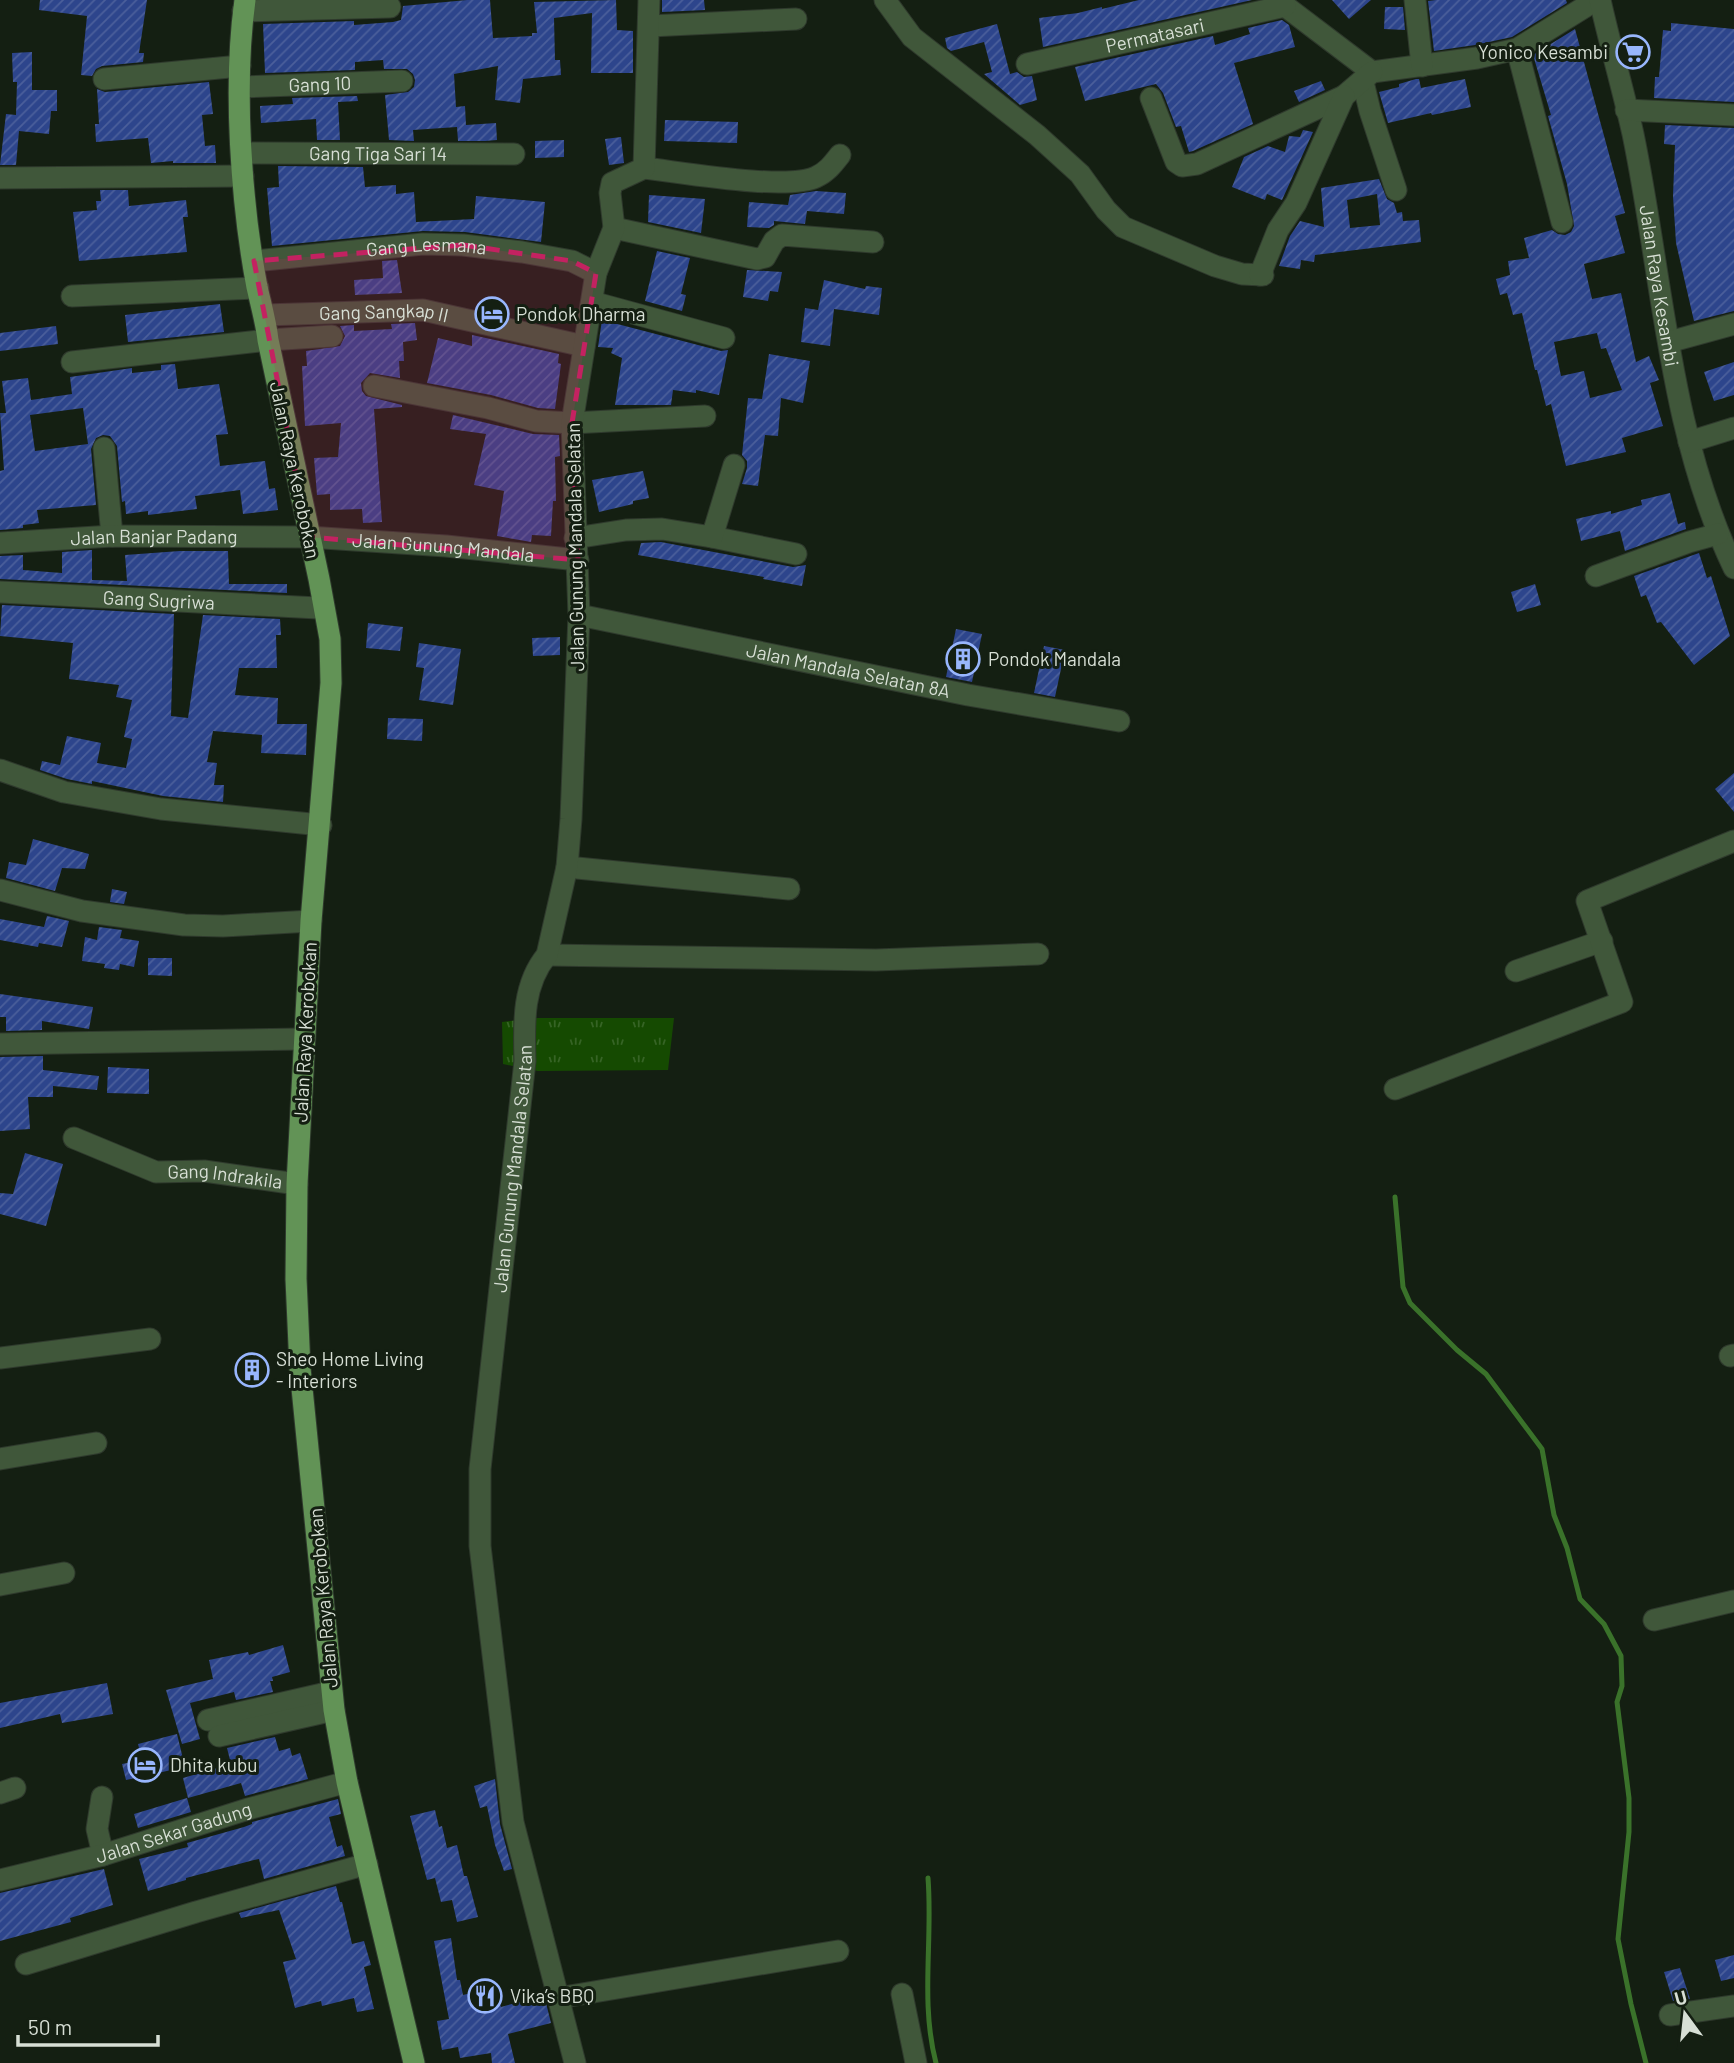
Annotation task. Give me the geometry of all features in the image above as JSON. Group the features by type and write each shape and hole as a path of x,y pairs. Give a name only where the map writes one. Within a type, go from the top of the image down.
{"main road":[{"name":"Jalan Raya Kerobokan","path":"244,5 240,66 242,153 254,261 308,537 319,579 330,650 330,713 303,1039 296,1279 300,1368 332,1701 347,1782 414,2063"}],"street":[{"path":"644,168 649,0"},
{"path":"885,0 912,37 1037,135 1080,174 1106,211 1123,228 1214,266 1242,274 1261,275 1278,230 1296,203 1344,96"},
{"path":"1415,0 1422,66"},
{"path":"1151,98 1176,162 1187,166 1197,164 1344,96 1368,77 1517,49 1598,0"},
{"name":"Jalan Raya Kesambi","path":"1598,0 1633,134 1689,442 1718,534 1734,568"},
{"path":"1283,3 1368,77 1370,111 1396,190"},
{"name":"Permatasari","path":"1027,64 1283,3"},
{"path":"244,5 390,7"},
{"path":"650,26 796,19"},
{"path":"1517,49 1562,222"},
{"path":"104,79 240,66"},
{"name":"Gang 10","path":"240,87 402,81"},
{"path":"1626,110 1734,115"},
{"name":"Gang Tiga Sari 14","path":"242,153 514,153"},
{"path":"596,273 614,228 610,193 612,183 644,168 758,181 798,182 816,177 830,169 840,155"},
{"path":"0,178 243,176"},
{"path":"614,228 757,259 765,257 774,240 782,234 873,242"},
{"name":"Gang Lesmana","path":"254,261 423,244 463,245 572,261 596,273"},
{"name":"Jalan Gunung Mandala Selatan","path":"575,2063 513,1822 480,1533 480,1469 525,1061 523,1018 531,986 540,963 547,955 567,867 579,615 572,423 596,273"},
{"path":"72,296 258,288"},
{"path":"592,302 724,338"},
{"name":"Gang Sangkap II","path":"265,315 423,310 584,346"},
{"path":"1669,342 1734,324"},
{"path":"72,362 268,340 332,337"},
{"path":"374,386 536,421 572,423 705,416"},
{"path":"1689,442 1734,428"},
{"path":"104,448 112,536"},
{"path":"712,537 734,465"},
{"path":"575,538 626,530 662,529 796,554"},
{"path":"1596,576 1718,534"},
{"name":"Jalan Banjar Padang","path":"0,542 112,536 308,537"},
{"name":"Jalan Gunung Mandala","path":"308,537 446,546 578,561"},
{"name":"Gang Sugriwa","path":"0,592 318,608"},
{"name":"Jalan Mandala Selatan 8A","path":"579,615 968,695 1119,721"},
{"path":"0,770 64,792 161,809 321,825"},
{"path":"1395,1089 1622,1002 1587,901 1734,841"},
{"path":"567,867 789,889"},
{"path":"0,890 82,911 184,925 223,926 311,921"},
{"path":"1516,971 1602,941"},
{"path":"547,955 876,960 1038,954"},
{"path":"0,1044 303,1039"},
{"name":"Gang Indrakila","path":"74,1138 156,1172 204,1171 297,1184"},
{"path":"0,1358 150,1339"},
{"path":"0,1459 96,1443"},
{"path":"0,1585 64,1573"},
{"path":"1654,1620 1734,1601"},
{"path":"213,1728 332,1701"},
{"name":"Jalan Sekar Gadung","path":"0,1880 103,1855 347,1782"},
{"path":"102,1797 97,1829 103,1855"},
{"path":"26,1964 367,1864"},
{"path":"558,1998 838,1951"},
{"path":"902,1994 916,2063"},
{"path":"1670,2015 1734,2006"}],"highlighted area":[{"path":"463,245 572,261 596,273 572,423 578,560 308,537 254,261"}],"green space":[{"path":"534,1018 674,1018 668,1070 538,1071 503,1064 502,1022"}],"building":[{"path":"40,0 147,0 139,53 144,53 143,62 102,66 96,69 92,76 81,75 87,16 39,10"},
{"path":"490,0 493,38 532,36 532,33 537,33 534,2 616,0 617,30 633,31 633,73 591,73 592,13 554,18 555,60 560,60 561,75 523,79 520,103 495,100 498,66 454,74 456,107 465,106 466,125 496,123 497,140 458,141 457,127 413,130 414,141 389,140 385,95 408,92 414,87 413,74 407,69 384,69 383,60 355,62 355,70 265,73 263,24 354,21 354,25 393,22 401,20 403,6"},
{"path":"662,0 704,0 705,10 662,12"},
{"path":"1139,0 1252,0 1043,47 1039,18 1102,9"},
{"path":"1332,0 1371,0 1349,19"},
{"path":"1566,0 1567,3 1512,37 1434,51 1428,1"},
{"path":"1385,7 1403,7 1405,30 1384,29"},
{"path":"1282,20 1289,25 1295,47 1234,63 1253,124 1193,151 1189,152 1181,126 1176,127 1163,93 1156,84 1085,101 1075,67 1213,36 1215,45 1250,34 1248,28"},
{"path":"1671,23 1734,29 1734,102 1654,98 1655,77 1659,77 1663,30 1671,31"},
{"path":"997,24 1010,74 1017,72 1024,77 1032,76 1037,100 1020,105 984,74 992,72 984,42 951,51 947,48 945,38"},
{"path":"1575,29 1625,213 1615,216 1625,253 1584,264 1592,299 1621,293 1636,362 1649,356 1659,380 1650,383 1663,426 1622,438 1626,452 1566,466 1551,404 1546,406 1535,370 1522,313 1513,315 1507,293 1500,295 1496,279 1510,275 1508,261 1529,258 1524,238 1552,230 1565,235 1571,232 1574,226 1567,184 1548,116 1551,115 1533,55","holes":["1597,333 1601,349 1606,348 1622,390 1590,398 1584,371 1561,376 1554,342"]},
{"path":"32,52 32,90 57,90 57,111 51,111 49,134 19,131 16,165 0,165 6,114 16,115 17,82 13,82 12,53"},
{"path":"1419,79 1421,88 1465,79 1471,107 1388,123 1379,92"},
{"path":"1321,81 1325,90 1299,102 1294,91"},
{"path":"209,82 213,114 202,115 205,146 215,145 216,163 151,163 148,138 96,142 95,124 99,124 97,89 105,92"},
{"path":"357,96 358,101 338,102 340,140 317,140 316,119 261,123 260,106 293,104 292,98"},
{"path":"665,120 738,122 737,143 664,141"},
{"path":"1665,125 1734,128 1734,311 1694,321 1676,243 1673,196 1675,145 1664,144"},
{"path":"1303,130 1313,132 1282,200 1267,194 1265,200 1232,187 1244,157 1268,146 1285,152 1289,136 1300,137"},
{"path":"621,137 624,163 609,165 605,139"},
{"path":"564,140 564,157 535,158 535,141"},
{"path":"278,166 363,167 365,187 396,185 396,194 414,192 416,222 474,219 476,196 545,202 541,242 465,232 423,231 272,246 267,188 279,187"},
{"path":"1379,179 1387,199 1394,203 1397,213 1402,212 1403,221 1419,220 1421,242 1315,255 1314,262 1301,260 1300,269 1279,266 1290,236 1300,221 1324,227 1321,188","holes":["1377,194 1380,225 1350,228 1347,200"]},
{"path":"100,190 128,190 129,206 186,200 188,217 183,217 187,252 79,261 73,212 97,210 96,201 101,201"},
{"path":"816,191 846,193 844,214 807,211 805,224 774,221 774,225 769,228 747,227 749,202 788,205 790,195"},
{"path":"649,195 705,199 701,233 648,222"},
{"path":"657,251 690,258 681,294 686,295 682,311 645,301"},
{"path":"397,260 402,293 355,295 354,280 383,278 382,261"},
{"path":"747,270 782,272 778,292 770,291 768,301 743,297"},
{"path":"824,280 865,289 866,286 882,288 879,315 834,309 830,346 801,342 805,308 818,310"},
{"path":"220,304 224,332 128,342 125,315"},
{"path":"602,320 721,351 728,350 719,395 696,390 696,393 673,390 671,405 615,405 622,358 611,353 613,348 598,347"},
{"path":"415,323 417,340 403,342 404,361 399,361 400,378 370,373 361,383 366,396 402,405 374,409 382,522 363,523 362,509 330,510 330,494 317,495 314,458 338,457 341,423 305,426 302,366 307,366 306,351 340,346 345,336 340,326 354,325 354,331 392,329 391,324"},
{"path":"56,326 58,344 0,351 0,333"},
{"path":"472,335 559,354 558,363 561,364 555,409 538,408 491,395 427,383 438,338 472,346"},
{"path":"769,354 810,361 803,403 781,398 778,436 765,435 758,486 742,484 747,468 747,461 742,455 748,398 762,399"},
{"path":"1734,362 1734,395 1714,401 1704,372"},
{"path":"175,364 178,389 219,384 228,434 216,435 220,466 265,461 269,489 275,488 278,510 243,514 240,490 195,496 197,509 148,515 148,511 126,514 125,501 122,502 117,446 110,436 103,435 96,438 91,449 96,505 37,510 39,523 0,530 0,471 4,470 0,413 6,413 2,381 28,378 31,400 72,394 70,377 132,368 132,373 161,370 161,365","holes":["83,408 88,444 35,451 30,415"]},
{"path":"453,415 533,434 559,435 560,456 555,457 556,501 553,501 551,536 532,535 531,542 497,536 504,491 474,485 486,434 450,429"},
{"path":"643,471 649,498 599,512 592,480"},
{"path":"1670,493 1678,524 1685,522 1686,529 1625,551 1620,531 1581,541 1576,519 1611,511 1611,514 1642,505 1641,500"},
{"path":"661,542 793,567 806,565 802,586 638,555 641,543"},
{"path":"92,550 92,580 127,581 125,555 228,551 229,584 287,584 287,593 0,579 0,556 23,555 23,570 62,573 62,552"},
{"path":"1699,553 1707,578 1711,576 1730,636 1694,665 1661,622 1657,623 1646,595 1641,597 1634,576"},
{"path":"1535,584 1541,605 1517,612 1511,592"},
{"path":"2,605 174,614 171,716 188,718 203,615 280,619 281,635 276,635 277,668 239,668 235,695 278,698 277,724 307,724 306,755 261,753 262,735 213,731 207,762 217,763 214,785 224,785 223,802 163,796 92,781 92,784 40,770 42,761 60,765 67,736 101,743 97,763 126,768 132,739 124,737 132,700 116,697 119,685 69,679 73,643 0,636"},
{"path":"368,623 403,627 400,651 366,648"},
{"name":"Pondok Mandala","path":"956,629 982,634 972,682 946,677"},
{"path":"560,637 560,655 533,656 532,638"},
{"path":"419,643 461,649 453,705 419,700 424,668 416,667"},
{"path":"1044,646 1065,650 1055,697 1034,693"},
{"path":"388,718 423,719 422,741 387,739"},
{"path":"1734,773 1734,812 1715,789"},
{"path":"33,839 89,854 85,869 62,868 55,891 6,878 9,862 26,865"},
{"path":"112,889 127,892 124,904 110,902"},
{"path":"47,916 69,921 62,947 39,943 38,947 0,940 0,919 44,927"},
{"path":"99,927 122,930 120,938 139,941 134,967 120,964 119,970 104,968 105,964 82,961 85,937 97,940"},
{"path":"148,958 172,958 172,976 148,975"},
{"path":"0,994 93,1007 89,1029 42,1021 42,1030 6,1031 6,1017 0,1017"},
{"path":"43,1056 43,1070 99,1076 97,1090 53,1086 53,1097 28,1097 30,1129 0,1131 0,1057"},
{"path":"108,1067 149,1069 149,1094 107,1093"},
{"path":"25,1153 63,1164 46,1226 0,1214 0,1193 13,1194"},
{"path":"283,1645 290,1672 272,1677 273,1681 270,1681 273,1692 236,1700 234,1692 190,1703 200,1739 182,1744 166,1690 213,1679 209,1660 248,1652 249,1655"},
{"path":"107,1683 113,1714 62,1723 60,1714 0,1728 0,1703"},
{"path":"177,1734 185,1767 126,1780 122,1764 142,1760 138,1744"},
{"path":"275,1737 279,1751 290,1748 292,1756 300,1753 308,1779 245,1796 241,1783 188,1798 183,1778 231,1764 227,1748"},
{"path":"495,1779 500,1824 512,1869 504,1871 495,1845 487,1806 480,1808 474,1786"},
{"path":"187,1798 191,1812 138,1828 134,1814"},
{"path":"338,1799 341,1814 329,1817 337,1847 342,1845 345,1856 264,1879 259,1859 148,1891 139,1859 188,1847 187,1843 244,1827 252,1822"},
{"path":"435,1810 447,1848 457,1845 478,1917 457,1922 452,1900 441,1902 435,1878 427,1880 410,1816"},
{"path":"104,1869 113,1905 70,1918 71,1922 0,1941 0,1893"},
{"path":"336,1886 352,1944 364,1941 371,1965 364,1967 374,2009 357,2012 354,1998 322,2006 321,2001 295,2008 283,1962 296,1959 279,1910 241,1918 239,1913"},
{"path":"451,1938 457,1980 460,1980 463,1995 495,1987 501,2007 544,1995 551,2023 508,2034 515,2063 492,2063 491,2053 460,2058 458,2047 442,2050 437,2021 449,2019 434,1941"},
{"path":"1734,1955 1734,1978 1721,1981 1715,1960"},
{"path":"1680,1968 1690,1999 1673,2001 1664,1972"}],"waterway":[{"path":"1395,1197 1403,1287 1410,1303 1457,1350 1486,1374 1542,1449 1554,1515 1567,1548 1580,1599 1604,1624 1621,1656 1622,1686 1617,1702 1629,1798 1629,1832 1618,1939 1646,2063"},
{"path":"928,1878 928,1994 931,2040 936,2063"}],"place":[{"name":"Yonico Kesambi","path":"1633,52"},
{"name":"Pondok Dharma","path":"492,314"},
{"name":"Pondok Mandala","path":"963,659"},
{"name":"Sheo Home Living - Interiors","path":"252,1370"},
{"name":"Dhita kubu","path":"145,1765"},
{"name":"Vika’s BBQ","path":"485,1996"}]}
